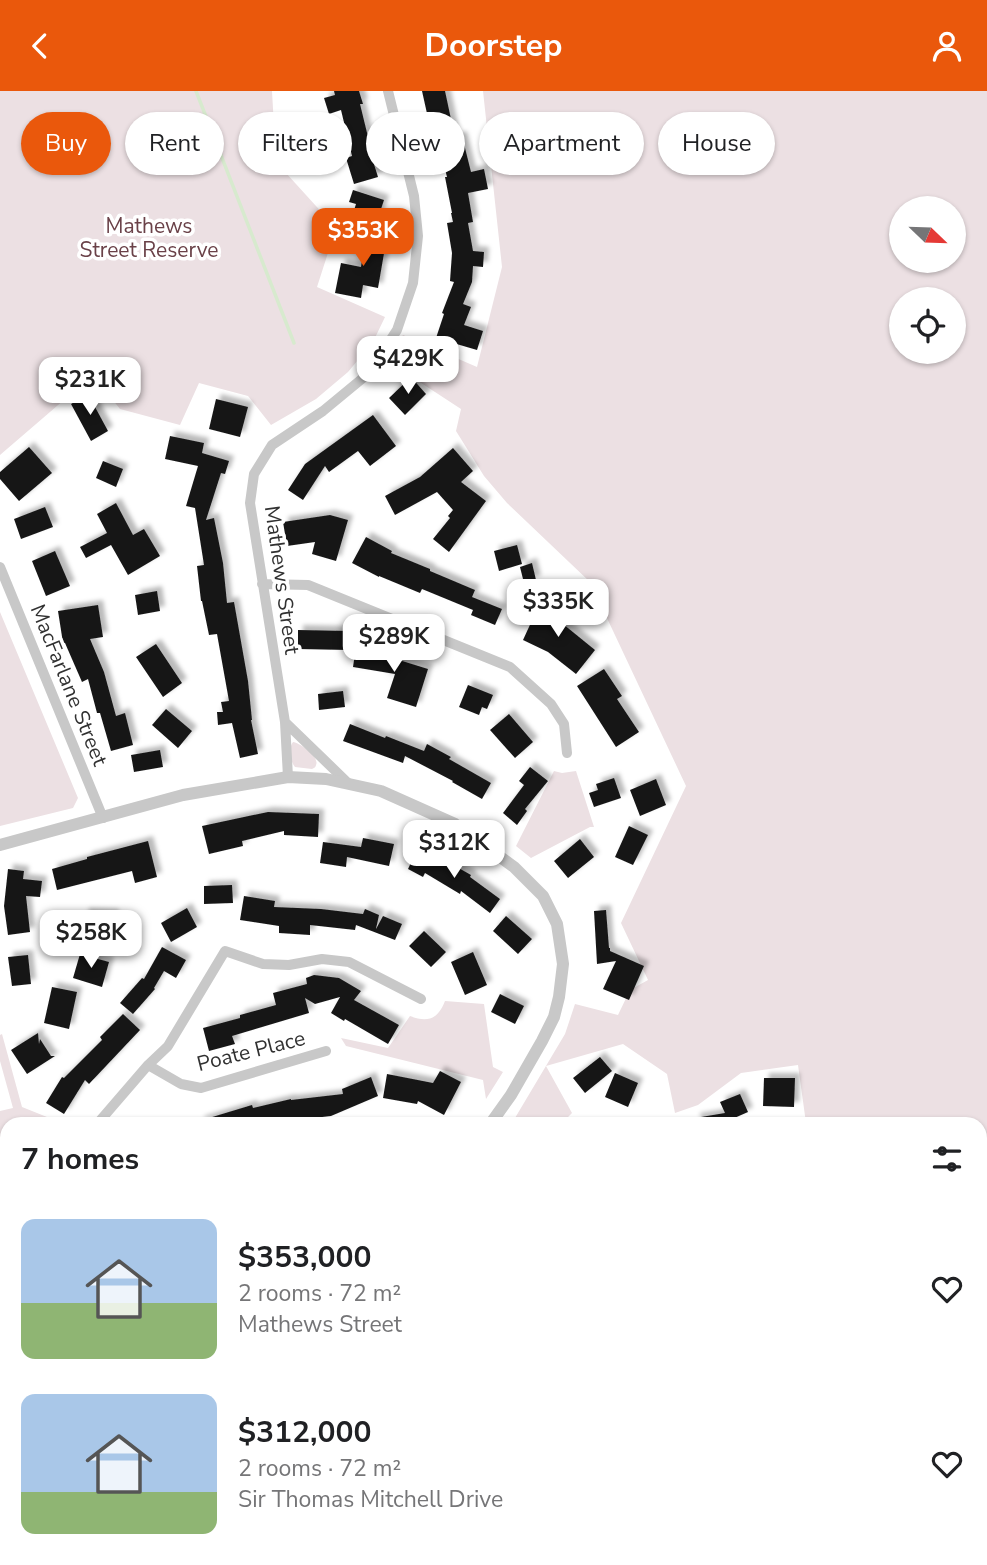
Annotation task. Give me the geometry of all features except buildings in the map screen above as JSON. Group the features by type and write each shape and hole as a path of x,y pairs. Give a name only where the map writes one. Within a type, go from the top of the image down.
{"street":[{"name":"Mathews Street","path":"288,777 285,722 250,503 254,474 272,445 323,411 369,373 397,330 413,283 418,236 414,196 388,91"},
{"name":"MacFarlane Street","path":"0,567 103,818"},
{"path":"262,584 308,585 510,667 551,704 564,724 566,753"},
{"path":"285,722 349,784"},
{"path":"0,845 183,795 288,777 326,779 381,791 455,824 514,867 543,896 557,924 564,964 554,1017 511,1095 495,1117"},
{"path":"103,1117 168,1046 225,951 263,964 289,965 322,959 349,962 421,999"},
{"name":"Poate Place","path":"148,1065 181,1084 201,1088 326,1051"}],"green space":[{"name":"Mathews Street Reserve","path":"0,91 272,91 273,112 238,112 238,175 288,175 336,228 317,287 385,317 373,342 348,372 316,399 271,425 248,396 199,383 180,425 120,409 93,375 0,455"},
{"path":"483,91 987,91 987,1117 805,1117 798,1065 741,1073 698,1105 675,1113 667,1074 623,1044 546,1066 572,1113 568,1117 516,1117 565,1034 575,1004 618,1015 630,990 648,980 621,923 686,786 590,582 507,503 484,476 456,431 461,409 386,360 403,335 477,367 502,267 492,175 644,175 644,112 485,112"},
{"path":"0,612 78,798 73,808 0,826"},
{"path":"293,742 312,754 315,767 295,767 290,755"},
{"path":"554,771 576,771 594,827 531,858 516,846"},
{"path":"445,1001 484,1004 493,1067 503,1072 486,1099 483,1080 346,1046 341,1038 388,1048 410,1016 432,1018"},
{"path":"2,1034 22,1107 47,1117 0,1117 0,1111 13,1108 0,1061"}],"waterway":[{"path":"196,91 294,343"}]}
